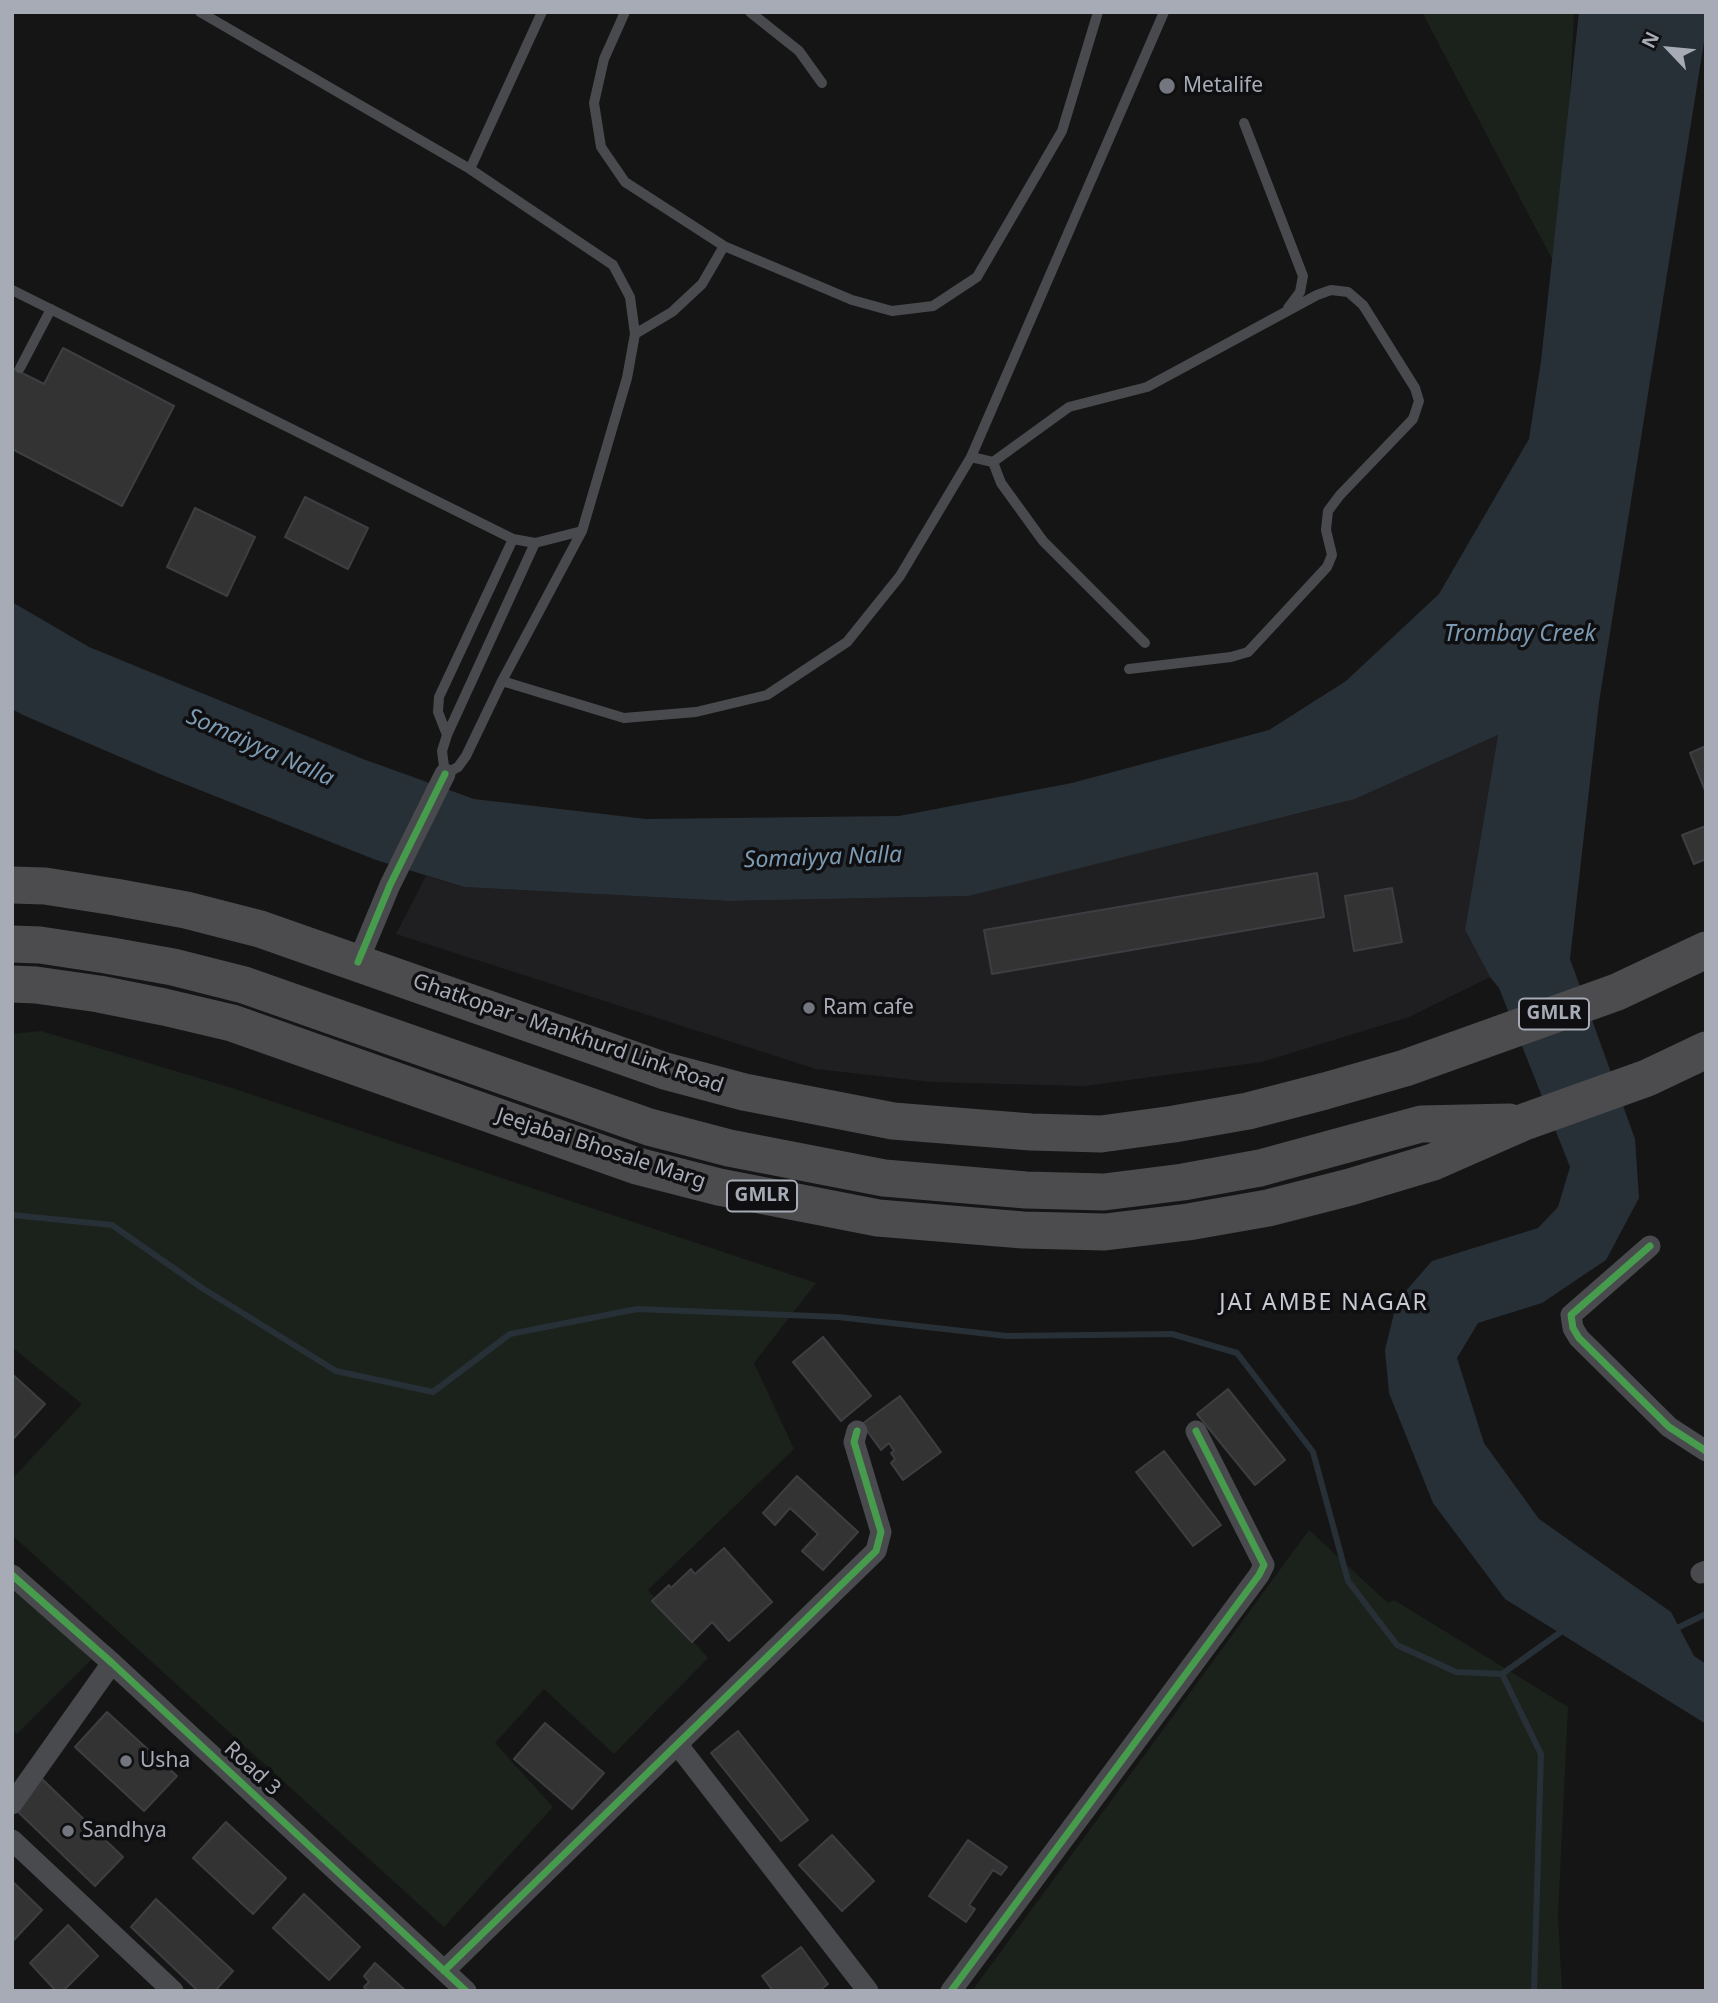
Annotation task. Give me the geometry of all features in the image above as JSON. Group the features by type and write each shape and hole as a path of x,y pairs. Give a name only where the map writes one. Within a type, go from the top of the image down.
{"highway":[{"name":"Ghatkopar - Mankhurd Link Road","path":"12,885 45,886 186,910 260,929 665,1071 744,1092 893,1121 1101,1134 1248,1111 1405,1068 1617,992 1706,950"},
{"path":"12,944 40,945 106,955 244,985 649,1127 716,1145 884,1178 954,1185 1104,1192 1183,1182 1260,1168 1421,1124 1524,1122"},
{"name":"Jeejabai Bhosale Marg","path":"12,984 99,994 232,1023 637,1166 719,1187 878,1218 950,1226 1105,1232 1188,1222 1268,1208 1433,1162 1524,1122"},
{"name":"GMLR","path":"1524,1122 1647,1078 1706,1050"}],"street":[{"path":"358,962 390,885 443,779"},
{"path":"1650,1245 1572,1315 1573,1328 1579,1338 1670,1427 1706,1451"},
{"path":"444,1970 876,1550 881,1532 854,1442 857,1431"},
{"path":"951,1991 1264,1565 1196,1431"},
{"name":"Road 3","path":"12,1575 112,1663 466,1991"},
{"path":"12,1804 112,1663"},
{"path":"677,1744 868,1991"},
{"path":"12,1840 173,1991"}],"lane":[{"path":"200,12 470,169 613,265 630,296 635,334 626,378 582,531 502,681 467,756 443,779"},
{"path":"470,169 542,12"},
{"path":"625,12 604,59 594,103 601,147 625,182 723,246 852,300 892,311 933,306 977,276 1062,131 1098,12"},
{"path":"750,12 799,51 822,83"},
{"path":"502,681 624,718 696,712 767,695 847,642 900,576 971,457 1164,12"},
{"path":"1244,123 1303,276 1300,292 1284,313"},
{"path":"635,334 672,312 702,284 723,246"},
{"path":"12,290 513,539 535,543 582,531"},
{"path":"971,457 993,462 1069,407 1147,387 1317,295 1331,290 1348,292 1363,305 1415,388 1419,401 1413,419 1328,511 1326,530 1332,555 1328,567 1248,652 1231,657 1129,669"},
{"path":"20,368 51,309"},
{"path":"993,462 1001,483 1043,541 1145,643"},
{"path":"447,734 438,712 439,696 513,539"},
{"path":"443,779 442,751 447,734 535,543"}],"shaded area":[{"path":"1422,12 1574,12 1561,276"},
{"path":"1498,735 1465,930 1490,977 1409,1017 1262,1062 1085,1086 931,1082 816,1069 396,934 426,876 464,887 729,901 969,896 1355,799"},
{"path":"41,1031 232,1088 816,1283 754,1363 794,1449 648,1590 708,1658 614,1754 544,1689 495,1743 553,1807 444,1927 12,1535 12,1479 82,1404 12,1347 12,1034"},
{"path":"1309,1530 1388,1603 1394,1600 1568,1707 1558,1915 1562,1991 972,1991"},
{"path":"12,1589 92,1659 17,1734 12,1729"}],"water":[{"name":"Trombay Creek","path":"1579,12 1706,12 1706,29 1599,702 1570,959 1635,1139 1639,1198 1606,1260 1542,1303 1478,1323 1457,1358 1484,1443 1539,1519 1671,1612 1694,1656 1706,1664 1706,1724 1505,1599 1433,1503 1389,1393 1385,1350 1397,1301 1432,1261 1538,1228 1558,1207 1570,1167 1499,988 1490,977 1465,930 1498,735 1355,799 969,896 729,901 464,887 376,860 162,775 12,709 12,602 89,647 363,759 474,799 646,819 899,816 1072,783 1269,730 1346,681 1439,594 1529,439 1541,361"}],"building":[{"path":"63,348 174,406 122,506 12,449 12,368 44,384"},
{"path":"305,497 368,528 348,569 285,537"},
{"path":"195,508 255,537 227,596 167,567"},
{"path":"1706,746 1706,793 1690,753"},
{"path":"1706,826 1706,859 1694,864 1682,835"},
{"path":"1317,873 1324,917 992,974 984,930"},
{"path":"1392,888 1402,942 1354,951 1345,896"},
{"path":"823,1337 871,1396 841,1421 793,1362"},
{"path":"12,1374 45,1404 13,1439 12,1438"},
{"path":"1228,1389 1285,1460 1255,1485 1197,1414"},
{"path":"900,1396 941,1452 903,1480 891,1463 895,1459 889,1443 881,1450 862,1424"},
{"path":"1164,1451 1221,1525 1193,1546 1136,1472"},
{"path":"797,1476 858,1532 823,1570 802,1551 818,1534 790,1508 775,1525 763,1513"},
{"path":"724,1548 772,1602 729,1641 712,1622 692,1642 652,1601 691,1569 695,1574"},
{"name":"Usha","path":"107,1712 177,1776 144,1811 75,1747"},
{"path":"545,1723 604,1773 572,1809 514,1759"},
{"path":"738,1731 808,1820 781,1841 711,1753"},
{"name":"Sandhya","path":"40,1777 123,1857 95,1886 12,1806"},
{"path":"226,1822 286,1878 253,1914 193,1858"},
{"path":"832,1835 874,1881 842,1911 799,1865"},
{"path":"968,1840 1007,1867 1001,1875 993,1870 969,1905 975,1909 966,1922 929,1896"},
{"path":"12,1881 42,1910 12,1942"},
{"path":"304,1894 360,1947 329,1980 273,1928"},
{"path":"156,1899 233,1971 215,1991 198,1991 131,1927"},
{"path":"68,1925 98,1956 63,1991 56,1991 30,1963"},
{"path":"801,1947 828,1984 819,1991 773,1991 762,1976"},
{"path":"375,1963 406,1991 368,1991 364,1987 369,1982 364,1976"}],"waterway":[{"path":"12,1215 112,1225 202,1288 336,1371 433,1392 510,1334 637,1309 838,1317 1007,1336 1172,1334 1237,1353 1313,1452 1348,1581 1397,1645 1456,1672 1502,1674 1565,1629"},
{"path":"1673,1630 1706,1614"},
{"path":"1502,1674 1541,1754 1534,1991"}],"cycle path":[{"path":"358,962 390,885 445,774"},
{"path":"1650,1246 1571,1315 1573,1328 1579,1338 1669,1427 1706,1451"},
{"path":"444,1971 876,1551 881,1532 854,1442 857,1431"},
{"path":"951,1991 1264,1565 1196,1431"},
{"path":"12,1575 112,1663 466,1991"}],"place":[{"name":"Metalife","path":"1167,86"},
{"name":"Ram cafe","path":"809,1008"},
{"name":"Usha","path":"126,1761"},
{"name":"Sandhya","path":"68,1831"}],"district":[{"name":"JAI AMBE NAGAR","path":"1324,1303"}],"water label":[{"name":"Somaiyya Nalla","path":"260,748"},
{"name":"Somaiyya Nalla","path":"823,858"}]}
